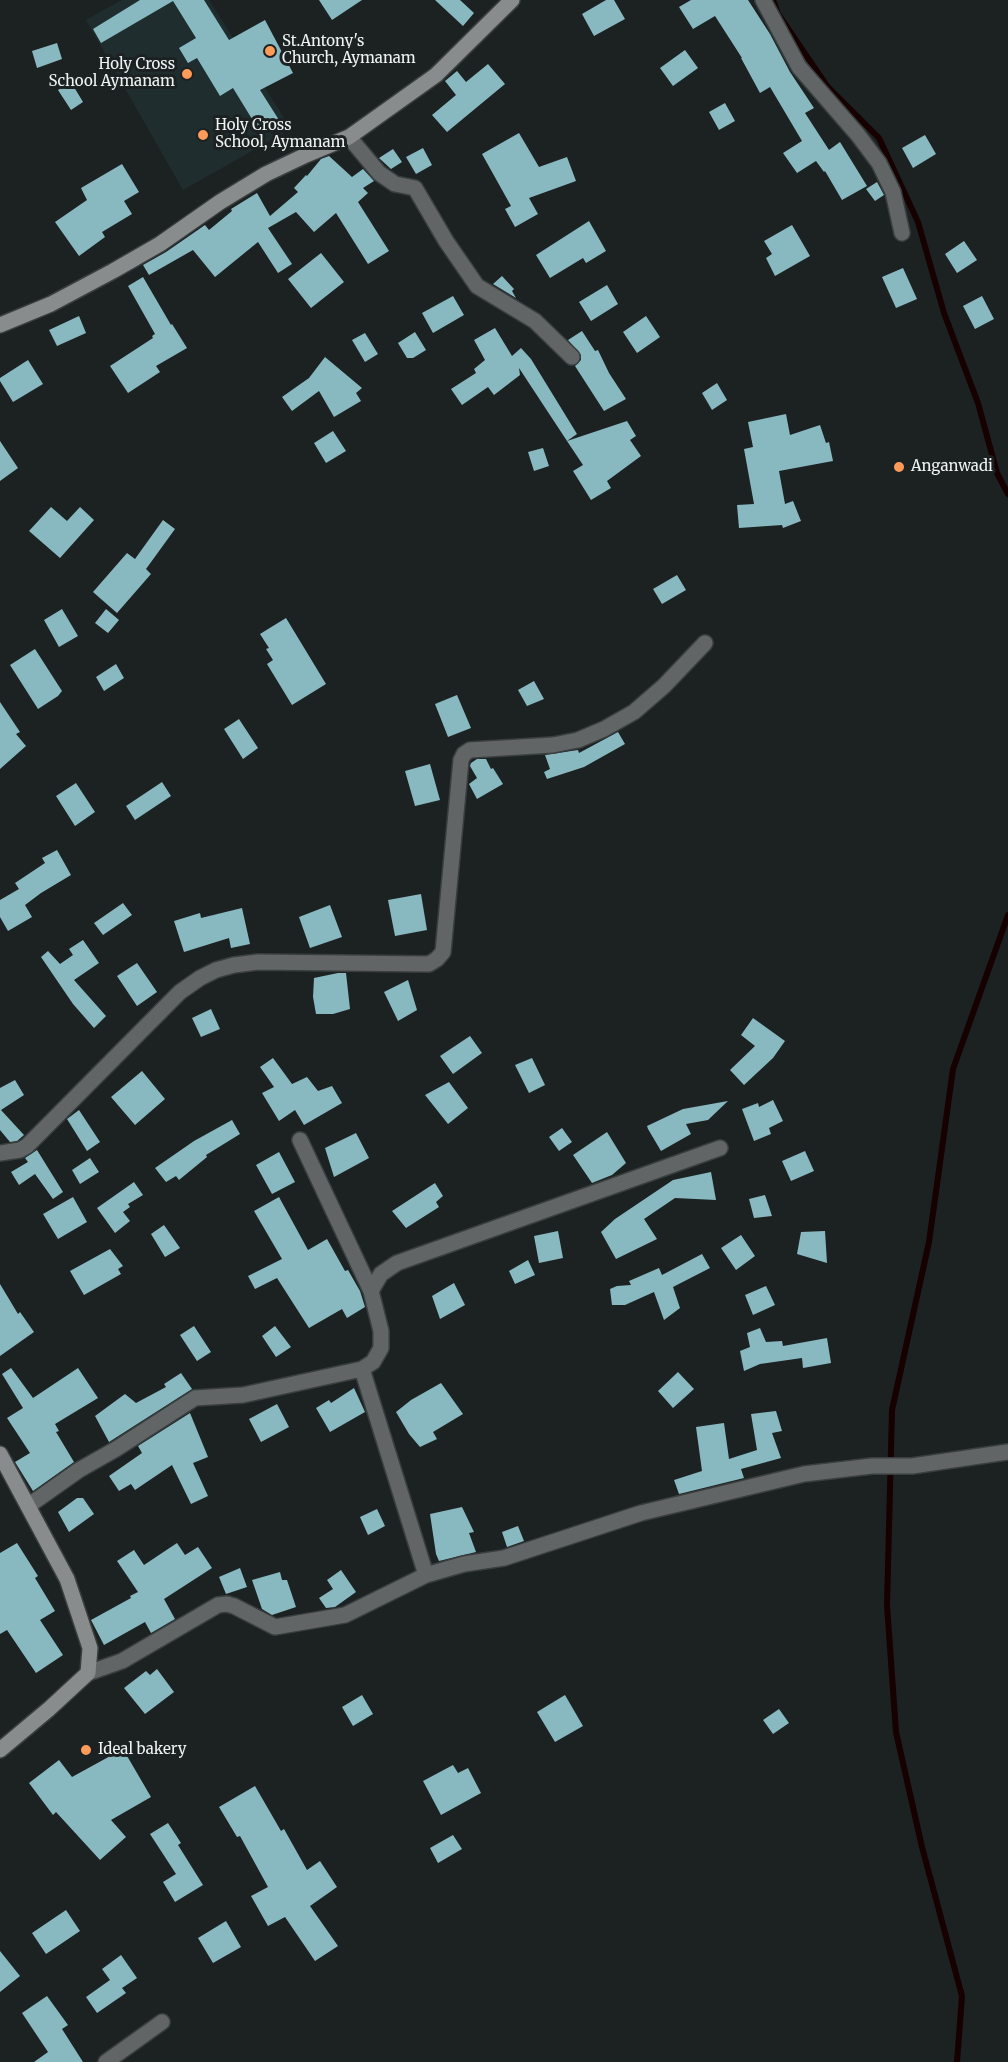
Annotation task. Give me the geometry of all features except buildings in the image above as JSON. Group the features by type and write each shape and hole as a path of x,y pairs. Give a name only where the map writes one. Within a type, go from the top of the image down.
{"main road":[{"path":"0,326 51,304 113,271 160,244 220,202 266,174 349,137 436,75 512,0"},
{"path":"0,1454 67,1579 90,1648 88,1673 0,1750"}],"street":[{"path":"762,0 799,67 858,135 879,164 893,192 902,232"},
{"path":"349,137 379,173 395,184 415,188 446,241 477,286 535,321 572,357"},
{"path":"0,1153 20,1150 27,1146 180,992 216,970 258,962 429,964 437,959 443,952 461,760 464,754 470,750 554,745 578,740 604,729 634,712 664,686 705,643"},
{"path":"28,1506 79,1470 195,1398 243,1395 362,1369 373,1362 381,1348 381,1331 371,1291 300,1140"},
{"path":"371,1291 381,1274 397,1263 720,1148"},
{"path":"362,1369 426,1575"},
{"path":"88,1673 122,1661 218,1605 234,1606 274,1627 345,1615 426,1575 449,1568 504,1558 641,1514 804,1474 872,1467 912,1466 1008,1452"},
{"path":"106,2062 162,2022"}],"shaded area":[{"name":"Holy Cross School Aymanam","path":"122,0 209,0 291,129 183,190 86,20"}],"waterway":[{"path":"773,0 778,14 827,86 879,138 918,222 944,313 978,403 997,473 1008,494"},
{"path":"957,2062 962,1996 922,1847 896,1732 887,1605 892,1410 929,1242 953,1069 1008,915"}],"place":[{"name":"St.Antony's Church, Aymanam","path":"270,51"},
{"name":"Holy Cross School Aymanam","path":"187,74"},
{"name":"Holy Cross School, Aymanam","path":"203,135"},
{"name":"Anganwadi","path":"899,467"},
{"name":"Ideal bakery","path":"86,1750"}]}
